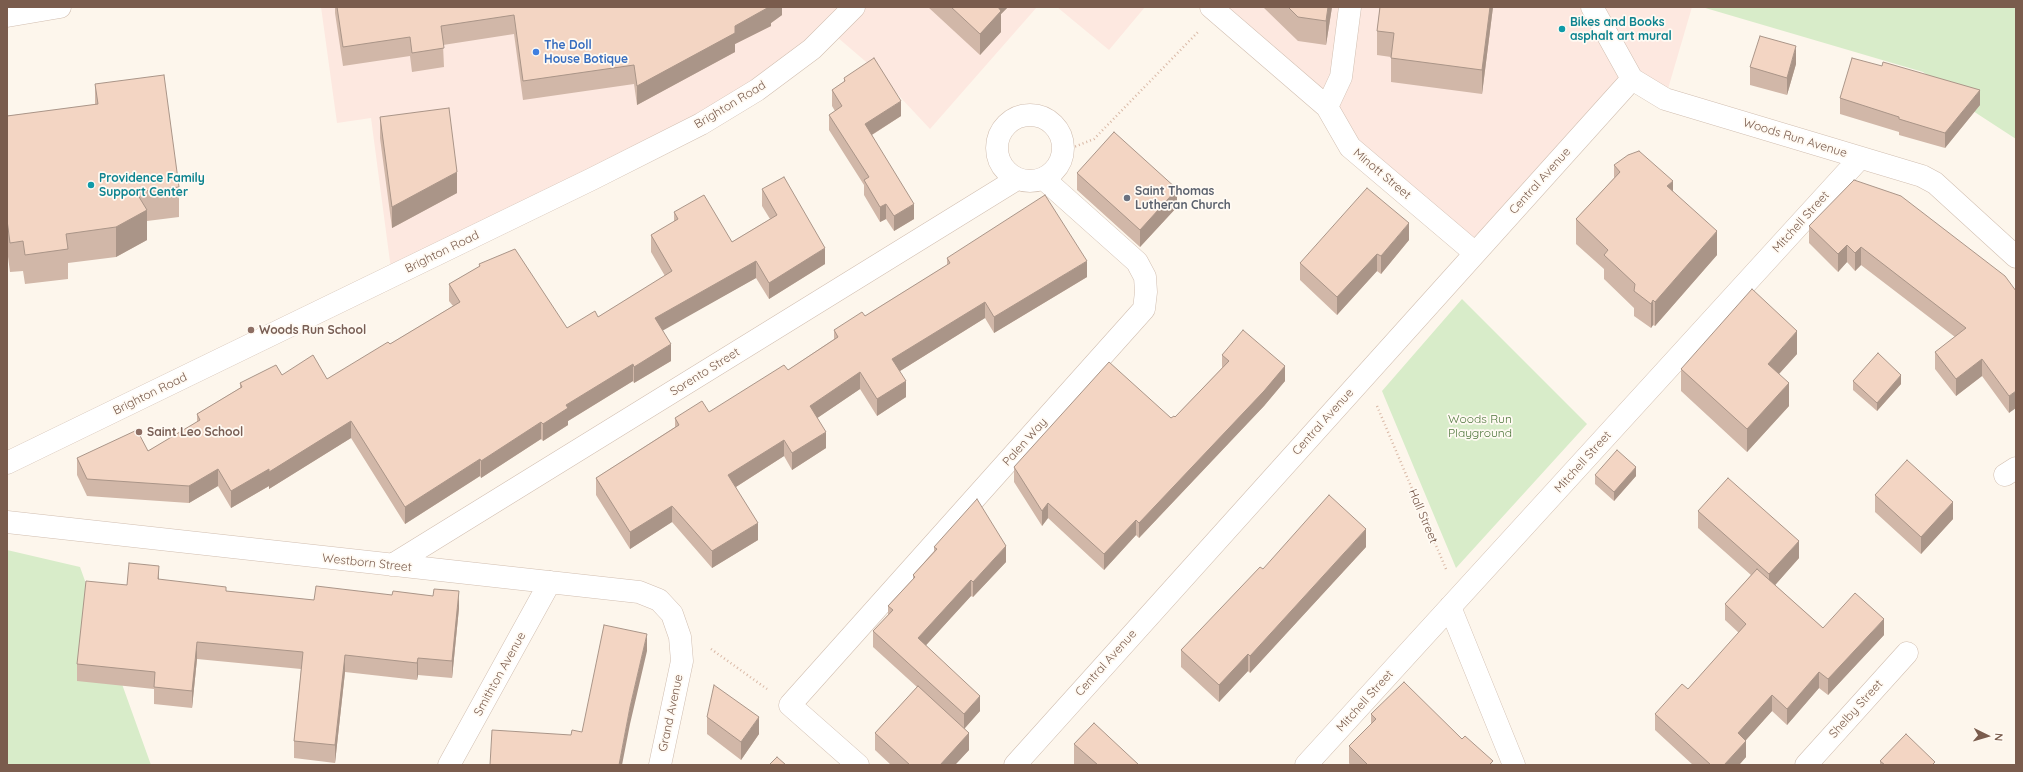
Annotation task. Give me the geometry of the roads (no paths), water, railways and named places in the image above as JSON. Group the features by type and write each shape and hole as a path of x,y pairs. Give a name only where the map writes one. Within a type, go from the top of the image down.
{"street":[{"path":"7,16 60,7"},
{"name":"Brighton Road","path":"7,463 592,180 701,124 756,90 806,53 854,7"},
{"path":"1327,107 1341,77 1350,7"},
{"name":"Woods Run Avenue","path":"1592,7 1632,79 1665,99 1922,176 1934,183 2016,257"},
{"name":"Minott Street","path":"1214,10 1327,107 1350,147 1475,253"},
{"name":"Central Avenue","path":"1015,765 1632,79"},
{"path":"1028,114 1039,115 1050,120 1058,129 1063,140 1064,151 1057,167 1044,179 1033,182 1017,178 1002,167 998,156 997,144 1000,133 1007,124 1016,117 1028,114"},
{"name":"Mitchell Street","path":"1306,765 1860,158"},
{"name":"Sorento Street","path":"392,565 1017,178"},
{"name":"Palen Way","path":"858,765 790,705 1144,309 1146,292 1145,277 1137,262 1044,179"},
{"name":"Westborn Street","path":"7,522 639,592 659,600 672,614 680,637 682,661"},
{"name":"Smithton Avenue","path":"449,765 550,582"},
{"path":"1454,603 1514,765"},
{"name":"Shelby Street","path":"1806,765 1907,653"},
{"name":"Grand Avenue","path":"660,765 682,661"}],"place":[{"name":"Bikes and Books asphalt art mural","path":"1562,29"},
{"name":"The Doll House Botique","path":"536,52"},
{"name":"Providence Family Support Center","path":"91,185"},
{"name":"Saint Thomas Lutheran Church","path":"1127,198"},
{"name":"Woods Run School","path":"251,330"},
{"name":"Saint Leo School","path":"139,432"}],"park label":[{"name":"Woods Run Playground","path":"1480,426"}]}
